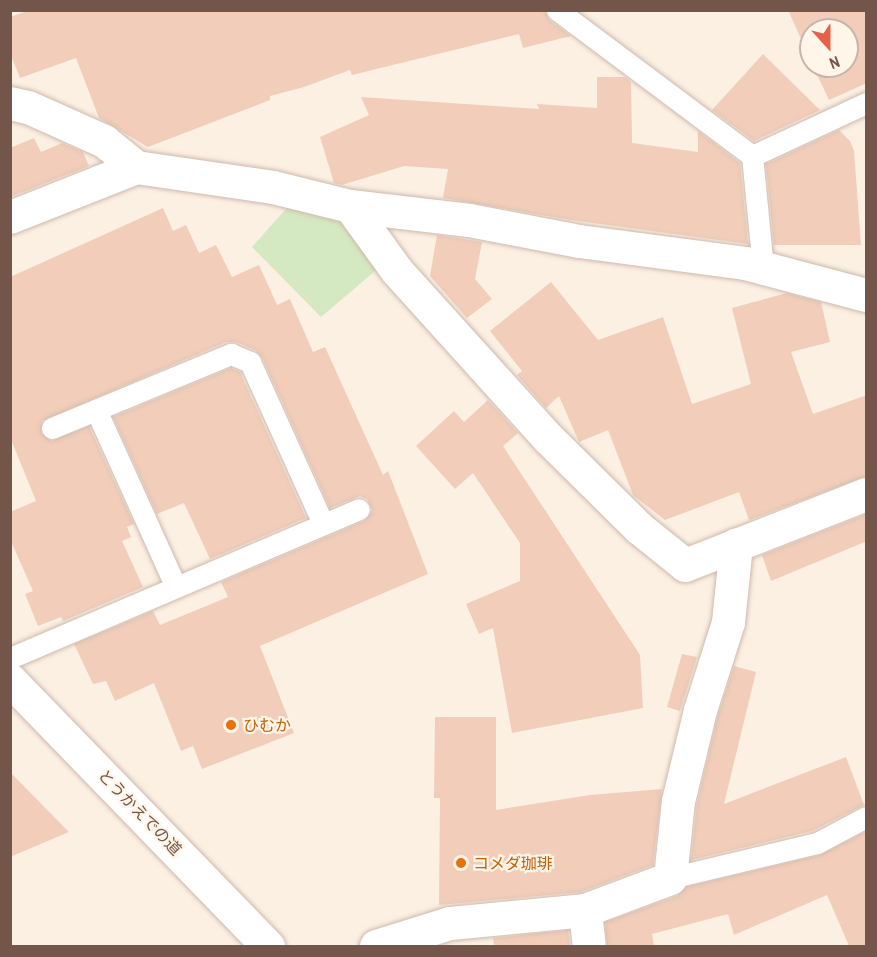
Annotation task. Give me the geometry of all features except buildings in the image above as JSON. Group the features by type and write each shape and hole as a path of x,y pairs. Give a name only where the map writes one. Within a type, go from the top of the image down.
{"street":[{"path":"10,103 28,107 104,141 136,167"},
{"path":"10,217 136,167 273,187 350,206 469,220 579,241 763,268 867,295"},
{"path":"350,206 397,271 548,438 639,528 685,565 867,494"},
{"path":"376,946 450,923 585,910 670,878 678,801 700,710 728,622 736,544"},
{"name":"とうかえでの道","path":"10,680 268,946"},
{"path":"585,910 588,946"}],"lane":[{"path":"557,10 752,156 763,268"},
{"path":"752,156 867,103"},
{"path":"52,428 231,354 250,362 323,524"},
{"path":"96,410 176,587"},
{"path":"10,658 359,509"},
{"path":"670,878 817,843 867,818"}],"green space":[{"path":"293,201 341,211 381,266 321,317 252,247"}],"place":[{"name":"ひむか","path":"231,725"},
{"name":"コメダ珈琲","path":"461,863"}]}
